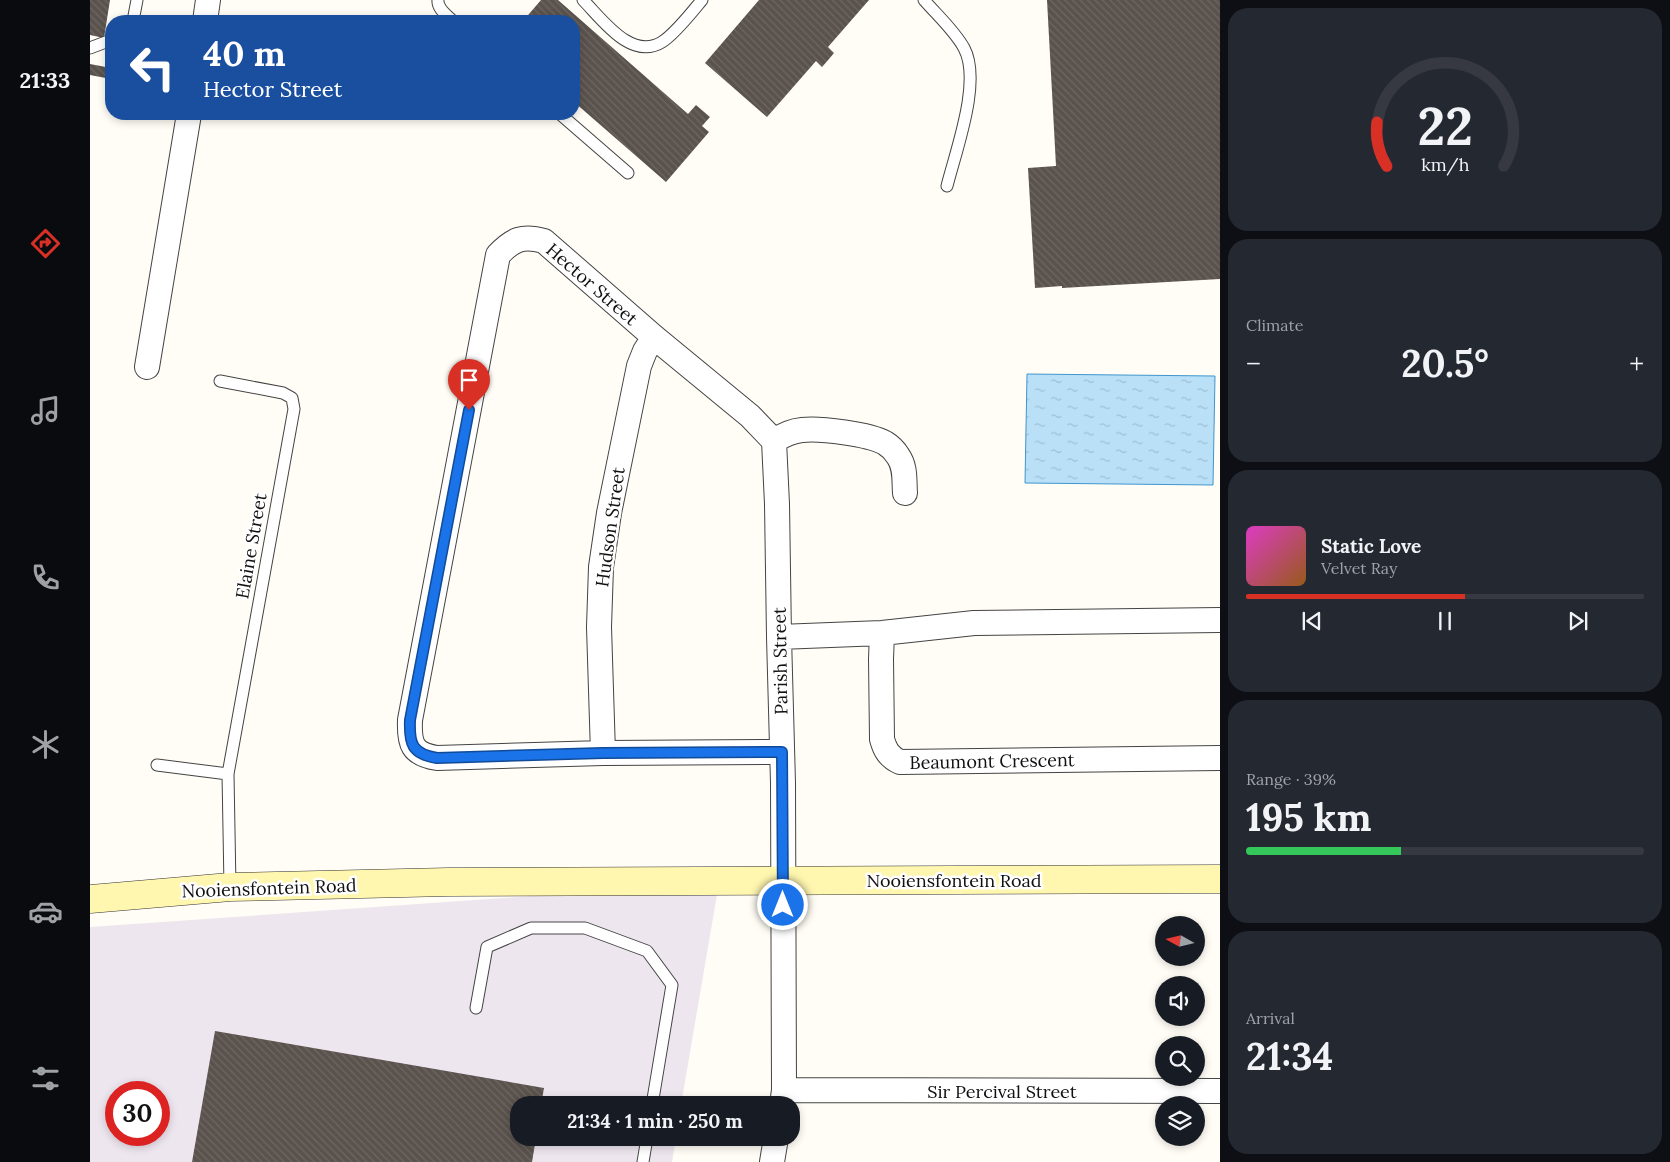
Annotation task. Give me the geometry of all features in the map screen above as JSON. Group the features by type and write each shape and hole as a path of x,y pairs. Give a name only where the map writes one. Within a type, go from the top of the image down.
{"street":[{"path":"206,15 208,0"},
{"path":"146,367 188,120"},
{"name":"Hector Street","path":"774,441 750,416 654,337 544,241 534,238 512,241 498,255 410,720 410,734 412,745 422,754 432,758 603,753 782,752"},
{"name":"Hudson Street","path":"603,753 599,627 601,567 609,513 639,366 645,351 654,337"},
{"path":"774,441 791,432 801,430 823,430 875,439 893,449 904,466 905,494"},
{"name":"Parish Street","path":"774,441 777,504 783,880"},
{"path":"779,637 882,633 974,623 1220,620"},
{"name":"Beaumont Crescent","path":"882,633 882,738 884,748 889,755 900,762 1220,758"},
{"name":"Nooiensfontein Road","path":"90,899 230,887 448,882 584,869 633,869 688,882 1220,879"},
{"name":"Sir Percival Street","path":"783,880 783,1096"},
{"name":"Sir Percival Street","path":"800,1098 1220,1091"},
{"path":"772,1162 775,1146"}],"lane":[{"path":"134,15 137,0"},
{"path":"438,0 440,9 446,15"},
{"path":"583,0 618,36 637,47 650,47 662,42 702,0"},
{"path":"924,0 958,40 970,62 971,84 947,186"},
{"path":"90,48 105,42"},
{"path":"567,120 628,173"},
{"name":"Elaine Street","path":"220,381 283,392 292,398 294,409 228,774 230,887"},
{"path":"157,765 228,774"},
{"path":"476,1008 486,947 531,928 585,928 647,951 672,985 654,1096"},
{"path":"643,1162 646,1146"}],"shaded area":[{"path":"719,883 683,1096 510,1096 510,1146 675,1146 672,1162 90,1162 90,927"}],"water":[{"path":"1027,374 1215,376 1213,485 1025,483"}],"building":[{"path":"90,0 110,0 108,15 105,15 104,38 90,35"},
{"path":"541,0 558,0 575,15 528,15"},
{"path":"759,0 869,0 828,47 834,53 829,59 822,67 816,61 767,117 705,63"},
{"path":"1047,0 1220,0 1220,279 1035,288 1028,168 1056,166"},
{"path":"580,19 688,114 696,105 710,117 702,126 709,132 666,182 580,107"},
{"path":"90,64 105,67 105,78 90,75"},
{"path":"215,1031 544,1088 543,1096 510,1096 510,1146 535,1146 532,1162 192,1162"}],"route":[{"path":"469,410 410,720 412,745 417,751 426,756 437,758 603,753 782,752 783,905"}]}
